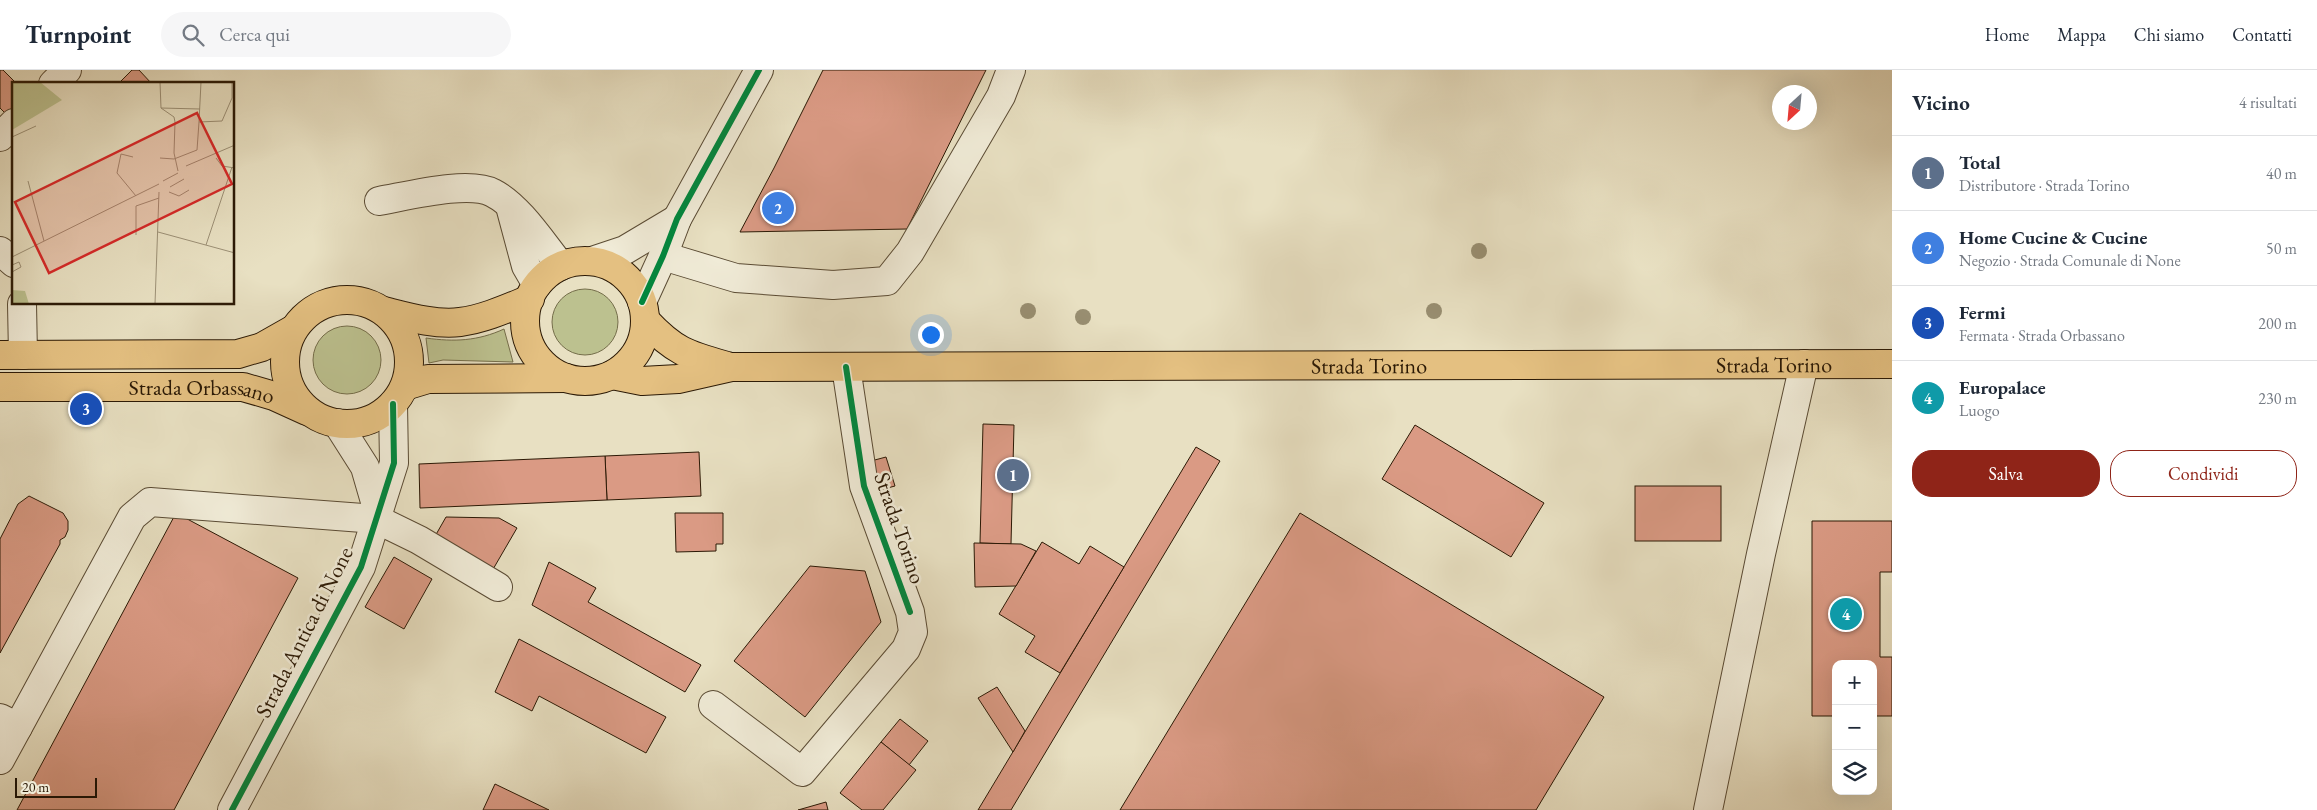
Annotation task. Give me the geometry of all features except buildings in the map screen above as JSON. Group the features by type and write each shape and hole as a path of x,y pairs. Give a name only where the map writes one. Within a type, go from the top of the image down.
{"main road":[{"path":"577,262 592,262 609,266 623,275 635,287 644,312 643,338 636,353 626,366 612,375 597,380 581,381 566,378 428,378 399,395 381,415 366,422 350,424 328,422 309,412 297,400 289,387 284,371 285,350 292,330 306,314 323,303 344,299 365,302 384,311 421,320 460,322 498,312 533,292 548,274 562,266 577,262"},
{"path":"533,292 526,315 526,330 531,346 546,365 566,378"},
{"path":"384,311 398,326 407,345 410,366 399,395"},
{"name":"Strada Torino","path":"644,312 660,337 684,354 731,367"},
{"name":"Strada Orbassano","path":"11,355 238,354 262,347 292,330"},
{"name":"Strada Torino","path":"612,375 642,381 678,379 731,367 1892,364"},
{"name":"Strada Orbassano","path":"0,387 244,387 274,396 309,412"}],"street":[{"path":"55,82 66,70"},
{"path":"644,312 677,218 759,70"},
{"path":"663,256 736,278 833,285 887,281 915,244 1001,96 1011,70"},
{"path":"0,136 12,125"},
{"path":"380,201 470,187 492,192 510,204 562,266"},
{"path":"510,204 533,292"},
{"path":"592,262 624,250 677,218"},
{"path":"0,251 12,261"},
{"path":"11,355 22,305"},
{"path":"1708,810 1761,554 1804,364"},
{"name":"Strada Torino","path":"713,706 802,772 906,649 913,632 910,612 864,486 846,367"},
{"name":"Strada Antica di None","path":"232,810 361,567 394,463 399,395"},
{"path":"337,423 365,467 377,516"},
{"path":"0,760 9,722 132,517 150,502 377,516 498,587"}],"green space":[{"path":"578,289 592,289 604,294 613,303 618,315 616,335 609,346 592,355 578,355 566,350 557,341 552,329 552,315 557,303 566,294"},
{"path":"354,326 366,332 375,341 381,353 379,373 371,384 354,394 340,394 323,384 315,373 313,353 323,336 334,328"},
{"path":"504,329 513,362 443,360 429,363 426,338 466,340"}],"cycle path":[{"path":"642,302 677,219 759,70"},
{"path":"846,367 864,486 910,612"},
{"path":"232,810 361,567 394,463 393,404"}],"place":[{"name":"Home Cucine & Cucine","path":"778,208"},
{"name":"Fermi","path":"86,409"},
{"name":"Total","path":"1013,475"},
{"name":"Europalace","path":"1846,614"}]}
